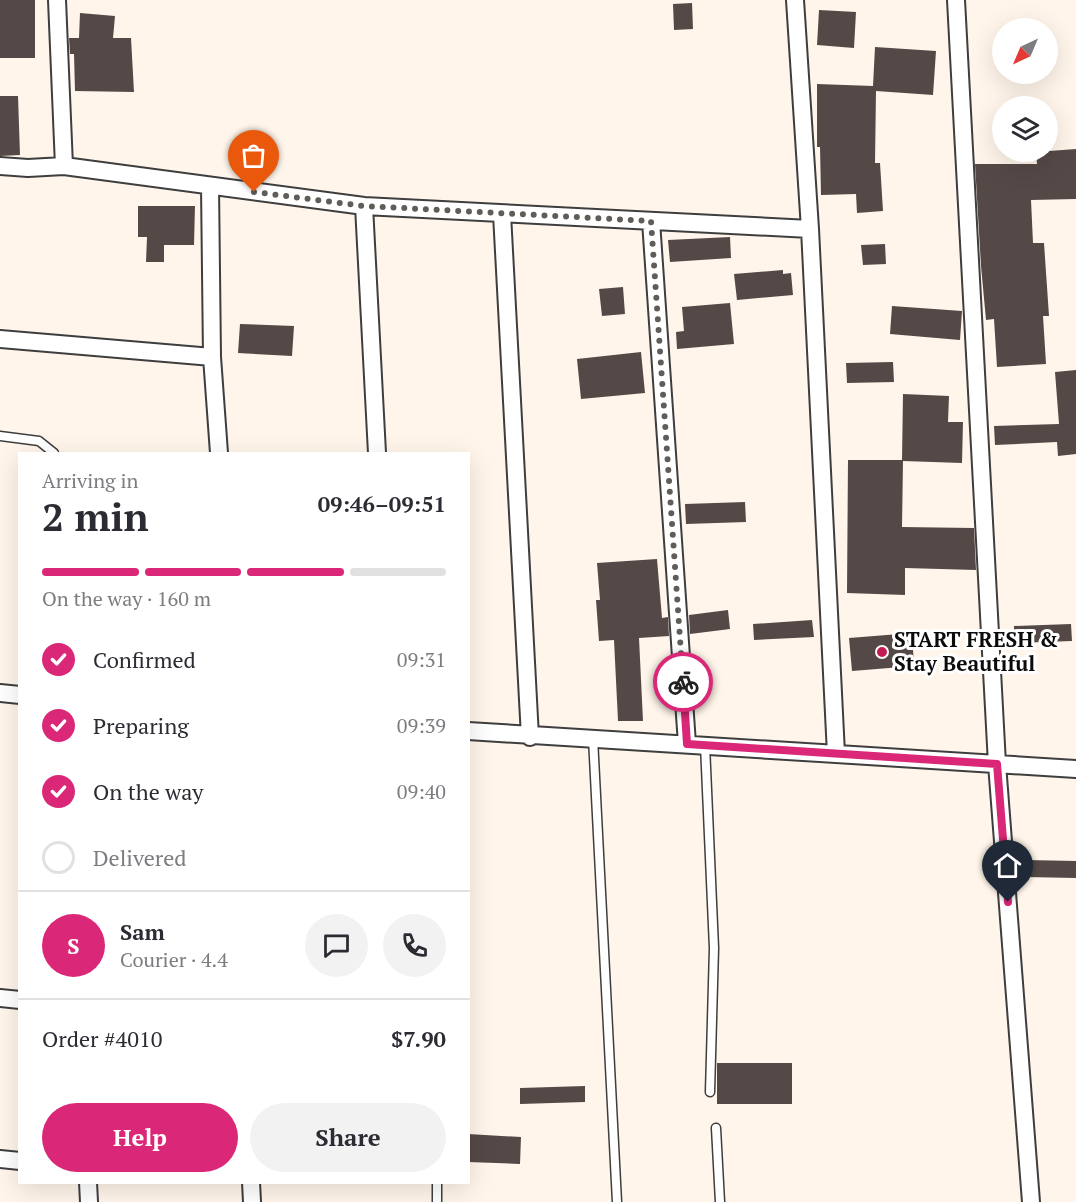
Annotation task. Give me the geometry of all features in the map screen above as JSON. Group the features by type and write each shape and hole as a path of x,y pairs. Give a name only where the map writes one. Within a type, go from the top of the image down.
{"street":[{"path":"57,0 64,166"},
{"path":"795,0 810,229 836,754"},
{"path":"956,0 997,764 1031,1202"},
{"path":"0,166 28,168 64,166 364,206 810,229"},
{"path":"210,186 212,357 219,452"},
{"path":"364,206 377,452"},
{"path":"502,214 530,737"},
{"path":"651,221 687,744"},
{"path":"0,339 212,357"},
{"path":"0,693 18,695"},
{"path":"470,731 530,737 593,738 1076,769"},
{"path":"0,998 18,1000"},
{"path":"0,1159 18,1161"},
{"path":"88,1184 89,1202"},
{"path":"251,1184 252,1202"}],"lane":[{"path":"0,436 39,441 53,452"},
{"path":"593,738 616,1202"},
{"path":"705,746 714,948 710,1092"},
{"path":"716,1128 720,1202"},
{"path":"437,1184 437,1202"}],"building":[{"path":"0,0 35,0 35,58 0,58"},
{"path":"692,3 693,29 674,30 673,4"},
{"path":"819,10 856,12 854,48 817,45"},
{"path":"80,13 115,16 113,38 131,38 134,92 75,91 74,54 70,54 69,38 79,38"},
{"path":"875,47 936,51 933,95 876,91 875,163 880,163 883,211 857,213 856,194 821,195 820,147 817,147 817,84 873,86"},
{"path":"0,96 18,96 20,155 0,156"},
{"path":"1076,149 1076,199 1031,200 1033,243 1044,243 1049,316 1043,316 1046,364 997,367 994,319 986,320 975,164 1058,162 1058,150"},
{"path":"138,206 195,206 194,245 164,245 164,262 146,262 147,237 138,237"},
{"path":"730,237 731,258 670,262 668,240"},
{"path":"885,244 886,264 863,265 861,245"},
{"path":"783,270 783,274 791,273 793,295 737,300 734,274"},
{"path":"623,287 625,314 602,316 599,289"},
{"path":"730,303 734,344 677,349 676,332 684,331 682,307"},
{"path":"892,306 962,311 960,340 890,334"},
{"path":"240,324 294,326 292,356 238,353"},
{"path":"641,352 645,393 581,399 577,359"},
{"path":"893,362 894,382 847,383 846,363"},
{"path":"1076,370 1076,454 1058,456 1057,442 995,445 994,426 1059,424 1055,372"},
{"path":"903,394 949,396 948,422 963,422 962,463 903,461 902,527 974,528 976,570 905,568 905,595 847,593 848,460 902,460"},
{"path":"745,502 746,522 686,524 685,504"},
{"path":"657,559 662,618 668,617 669,636 639,638 643,721 618,721 614,640 599,641 596,600 600,600 597,563"},
{"path":"728,610 730,629 690,634 689,615"},
{"path":"812,620 814,637 754,640 753,624"},
{"path":"1071,624 1072,641 1014,643 1014,626"},
{"name":"START FRESH & Stay Beautiful","path":"912,633 914,666 852,671 849,638"},
{"path":"1026,860 1076,861 1076,878 1025,877"},
{"path":"717,1063 792,1063 792,1104 717,1104"},
{"path":"585,1086 585,1102 520,1104 520,1088"},
{"path":"470,1134 521,1137 520,1164 470,1162"}],"way so far":[{"path":"254,192 364,206 651,221 683,682"}],"place":[{"name":"START FRESH & Stay Beautiful","path":"882,652"}],"route":[{"path":"683,682 687,744 997,764 1008,902"}]}
